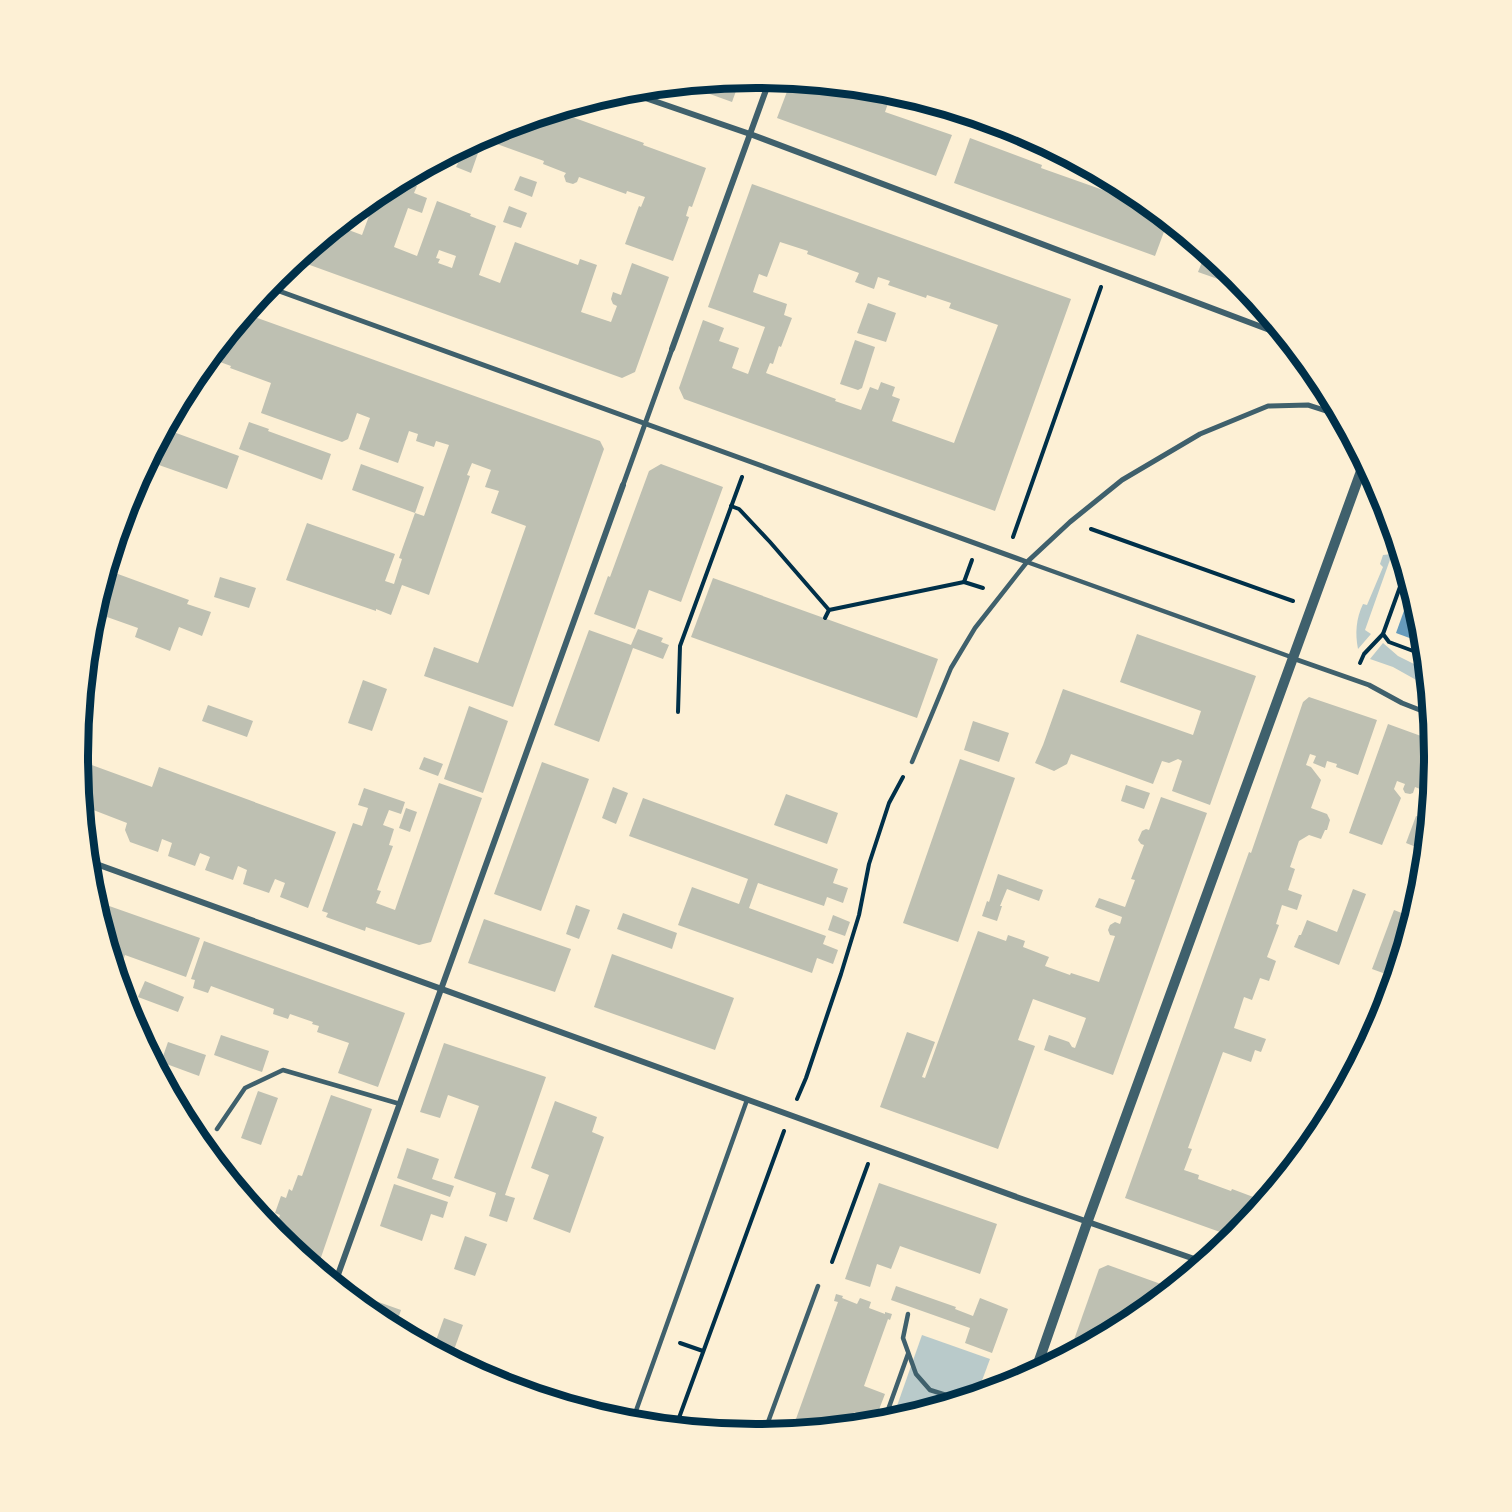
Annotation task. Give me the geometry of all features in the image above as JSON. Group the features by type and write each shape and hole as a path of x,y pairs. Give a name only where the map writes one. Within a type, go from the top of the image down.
{"street":[{"path":"338,1276 767,88"},
{"path":"645,98 750,134 1269,329"},
{"path":"278,291 1027,562 1070,522 1122,480 1200,434 1268,406 1308,405 1327,411"},
{"path":"1039,1360 1360,473"},
{"path":"1292,658 1369,685 1422,711"},
{"path":"97,864 1087,1223 1195,1259"}],"lane":[{"path":"912,762 951,668 975,628 1027,562 1292,658"},
{"path":"217,1129 245,1088 283,1070 400,1104"},
{"path":"635,1413 747,1100"},
{"path":"767,1423 818,1286"},
{"path":"908,1314 903,1338 916,1374 930,1390 946,1396"},
{"path":"888,1411 908,1354"}],"path":[{"path":"1006,555 1108,269"},
{"path":"678,712 680,646 748,460"},
{"path":"731,506 739,509 829,610"},
{"path":"1070,522 1311,608"},
{"path":"829,610 964,582 978,544"},
{"path":"1364,654 1383,633 1401,585"},
{"path":"825,618 829,610"},
{"path":"1383,633 1389,642 1415,652"},
{"path":"832,1262 863,1176"},
{"path":"662,1336 703,1351"}],"shaded area":[{"path":"1392,554 1365,630 1371,634 1358,649 1359,615 1363,604 1367,605 1383,567 1380,564 1383,555"},
{"path":"1383,643 1398,656 1417,666 1419,682 1393,667 1370,659"},
{"path":"922,1335 990,1359 981,1384 896,1409"}],"water":[{"path":"1406,605 1413,639 1396,633"}],"building":[{"path":"737,89 732,102 702,91"},
{"path":"788,89 843,94 889,102 885,112 952,135 936,176 777,118"},
{"path":"568,116 706,168 692,207 689,206 686,216 689,217 673,261 625,244 639,206 641,207 645,197 627,191 626,194 579,177 573,184 566,182 564,176 566,173 543,164 544,161 497,144 501,139"},
{"path":"970,138 1042,165 1041,168 1118,195 1165,229 1155,256 954,183"},
{"path":"480,149 471,173 456,167 458,163 453,161"},
{"path":"520,176 537,182 532,197 514,190"},
{"path":"412,184 417,186 414,193 427,198 422,213 408,208 394,247 417,256 437,201 496,226 479,275 500,283 515,242 578,265 580,259 597,265 581,312 611,322 617,306 611,299 613,292 621,295 632,263 669,277 635,372 622,378 306,264 346,229 362,235 371,211","holes":["439,250 456,256 452,268 438,263 440,259 436,258"]},
{"path":"752,184 1071,299 995,511 684,399 679,388 703,320 724,328 719,341 739,348 732,368 748,374 765,327 708,307","holes":["780,242 808,251 807,254 859,273 855,282 874,289 878,277 890,281 888,285 926,298 927,295 951,303 949,308 998,325 954,443 892,421 900,399 892,396 895,387 881,382 878,390 870,387 861,410 766,373 770,363 773,364 792,318 784,315 787,304 753,292 759,274 767,277"]},
{"path":"509,206 527,213 521,228 503,222"},
{"path":"1203,260 1226,282 1198,272"},
{"path":"868,303 896,313 886,342 857,333"},
{"path":"253,317 600,441 604,449 513,707 424,676 434,647 478,663 526,526 491,513 499,491 485,487 491,470 472,463 467,475 470,476 429,595 402,585 391,615 286,580 307,523 395,554 385,581 394,584 402,559 399,558 415,513 424,516 449,445 436,441 434,447 416,441 418,434 409,431 398,463 359,449 370,418 357,413 348,439 342,442 261,413 271,383 230,368 231,366 218,361"},
{"path":"855,340 875,347 862,388 858,390 840,384"},
{"path":"249,422 331,454 322,480 239,449"},
{"path":"173,432 239,456 227,489 156,464"},
{"path":"361,464 424,487 415,513 352,490"},
{"path":"661,464 723,487 681,602 649,590 635,629 594,614 649,471"},
{"path":"114,573 189,600 187,604 211,612 202,636 179,627 170,651 135,637 138,628 107,617 103,627 101,626"},
{"path":"220,577 256,588 249,608 214,597"},
{"path":"713,578 938,659 917,718 691,637"},
{"path":"638,629 663,638 661,642 669,645 663,659 633,648 599,742 554,725 589,630 631,645"},
{"path":"1137,634 1256,676 1210,805 1172,791 1182,761 1178,759 1169,763 1162,761 1153,784 1071,754 1067,764 1054,771 1035,763 1063,689 1193,735 1201,711 1120,682"},
{"path":"363,680 387,689 372,731 348,723"},
{"path":"1309,697 1377,720 1358,775 1327,761 1325,768 1313,763 1316,756 1310,754 1306,765 1311,767 1321,780 1311,808 1327,814 1330,820 1321,839 1309,835 1299,841 1290,867 1295,869 1288,890 1302,895 1297,910 1282,905 1276,924 1279,925 1267,957 1276,961 1269,981 1260,978 1252,1000 1244,997 1234,1028 1266,1039 1261,1052 1255,1050 1251,1062 1223,1052 1188,1148 1192,1149 1184,1170 1199,1175 1198,1179 1256,1198 1223,1233 1125,1198 1249,852 1251,853 1303,702"},
{"path":"208,705 253,721 247,737 202,721"},
{"path":"469,706 508,721 483,793 444,779"},
{"path":"973,721 1009,733 999,762 964,750"},
{"path":"1388,724 1423,737 1422,790 1415,787 1413,793 1405,793 1403,789 1405,784 1397,781 1394,789 1401,798 1382,845 1349,833"},
{"path":"424,757 443,764 438,776 419,769"},
{"path":"960,759 1015,778 958,942 903,923"},
{"path":"542,762 589,779 541,911 494,894"},
{"path":"88,764 152,787 159,767 336,832 308,908 280,897 285,883 275,879 269,893 243,884 247,870 238,866 233,880 205,870 210,857 200,853 195,866 168,856 172,843 162,839 158,852 130,842 125,830 127,823 91,809"},
{"path":"439,783 482,798 431,942 419,945 366,927 365,931 326,917 328,913 322,911 353,823 362,826 368,808 358,805 364,788 405,802 401,814 389,810 383,825 394,829 389,845 393,846 377,890 381,891 376,903 395,910"},
{"path":"1126,785 1150,793 1144,809 1121,801"},
{"path":"613,787 628,793 616,824 602,818"},
{"path":"786,794 838,813 827,844 774,825"},
{"path":"1161,797 1207,813 1113,1075 1044,1050 1049,1035 1069,1042 1075,1048 1086,1018 1033,999 1018,1040 1035,1046 998,1149 880,1107 907,1032 935,1042 922,1077 925,1078 978,931 1006,941 1008,935 1025,941 1023,947 1049,957 1045,966 1099,982 1115,936 1110,935 1108,930 1115,922 1120,924 1122,917 1095,907 1099,898 1125,907 1135,880 1131,879 1144,845 1138,840 1142,831 1149,830"},
{"path":"643,798 838,869 833,883 848,888 843,903 827,897 824,906 758,883 749,908 826,936 823,944 838,950 833,964 817,958 812,973 678,925 692,887 739,904 748,879 629,836"},
{"path":"406,808 417,812 410,832 399,828"},
{"path":"1416,816 1420,817 1417,848 1406,843"},
{"path":"998,874 1043,890 1039,901 1007,889 997,921 982,916"},
{"path":"1353,889 1366,894 1339,965 1294,947 1307,920 1337,932"},
{"path":"105,905 200,938 186,977 125,955 122,964"},
{"path":"576,905 590,910 579,939 566,934"},
{"path":"1394,910 1404,914 1387,974 1372,969"},
{"path":"623,913 677,933 672,949 617,929"},
{"path":"833,915 850,922 845,936 828,930"},
{"path":"484,919 571,949 555,992 468,963"},
{"path":"204,941 405,1013 378,1087 338,1073 349,1043 317,1032 319,1026 312,1024 313,1022 290,1014 288,1019 273,1014 274,1009 211,986 208,993 193,988 195,980 191,979"},
{"path":"612,954 734,998 715,1050 594,1007"},
{"path":"145,981 184,997 178,1012 138,997"},
{"path":"221,1035 269,1051 262,1072 214,1055"},
{"path":"168,1042 206,1055 199,1076 163,1063 162,1060"},
{"path":"444,1043 546,1077 505,1195 515,1198 507,1222 489,1216 496,1193 454,1178 479,1106 448,1095 440,1118 420,1112"},
{"path":"258,1091 278,1098 261,1145 241,1138"},
{"path":"331,1095 372,1109 320,1261 278,1221 280,1215 275,1213 281,1196 286,1198 289,1189 292,1191 298,1175 302,1176"},
{"path":"555,1101 597,1117 592,1132 604,1137 570,1233 533,1219 549,1175 531,1168"},
{"path":"407,1148 439,1159 432,1179 454,1186 450,1197 397,1178"},
{"path":"879,1183 997,1224 980,1274 900,1246 891,1269 877,1264 870,1287 845,1279"},
{"path":"394,1184 448,1202 443,1218 431,1214 422,1241 380,1226"},
{"path":"465,1236 487,1244 475,1276 454,1269"},
{"path":"1108,1265 1163,1285 1127,1311 1073,1343 1099,1269"},
{"path":"896,1286 956,1307 955,1309 973,1316 980,1298 1008,1309 992,1353 965,1343 970,1328 891,1300"},
{"path":"836,1294 857,1304 860,1298 871,1302 869,1308 892,1314 890,1320 888,1319 864,1386 885,1394 878,1412 862,1415 854,1412 853,1416 795,1422 838,1302 834,1301"},
{"path":"366,1298 401,1310 398,1319"},
{"path":"444,1318 463,1325 454,1351 436,1341"}]}
